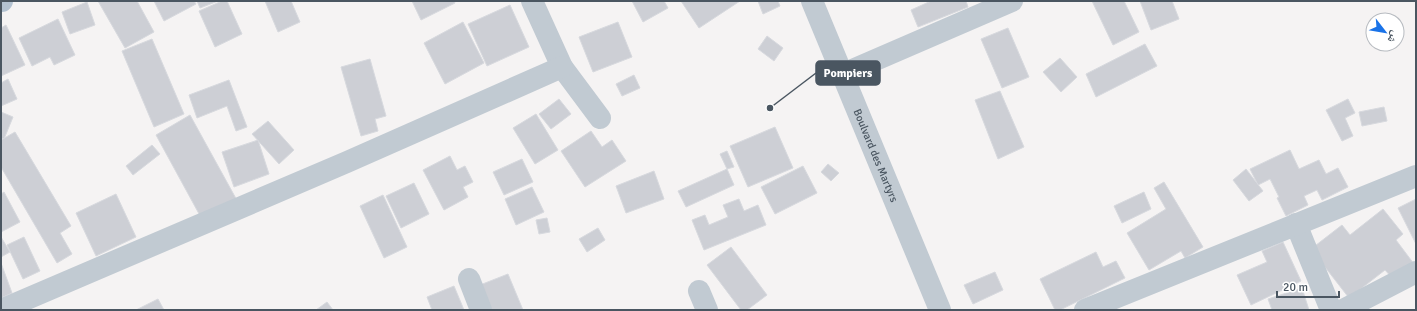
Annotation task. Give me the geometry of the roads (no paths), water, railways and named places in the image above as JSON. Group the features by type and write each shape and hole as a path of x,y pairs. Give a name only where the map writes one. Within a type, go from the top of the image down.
{"street":[{"path":"532,1 562,67 600,118"},
{"name":"Boulvard des Martyrs","path":"812,1 940,310"},
{"path":"843,74 1012,1"},
{"path":"1,310 347,162 562,67"},
{"path":"1085,310 1416,176"},
{"path":"1296,224 1331,310"},
{"path":"1343,310 1416,272"},
{"path":"469,279 481,310"}],"place":[{"name":"Pompiers","path":"770,108"}]}
